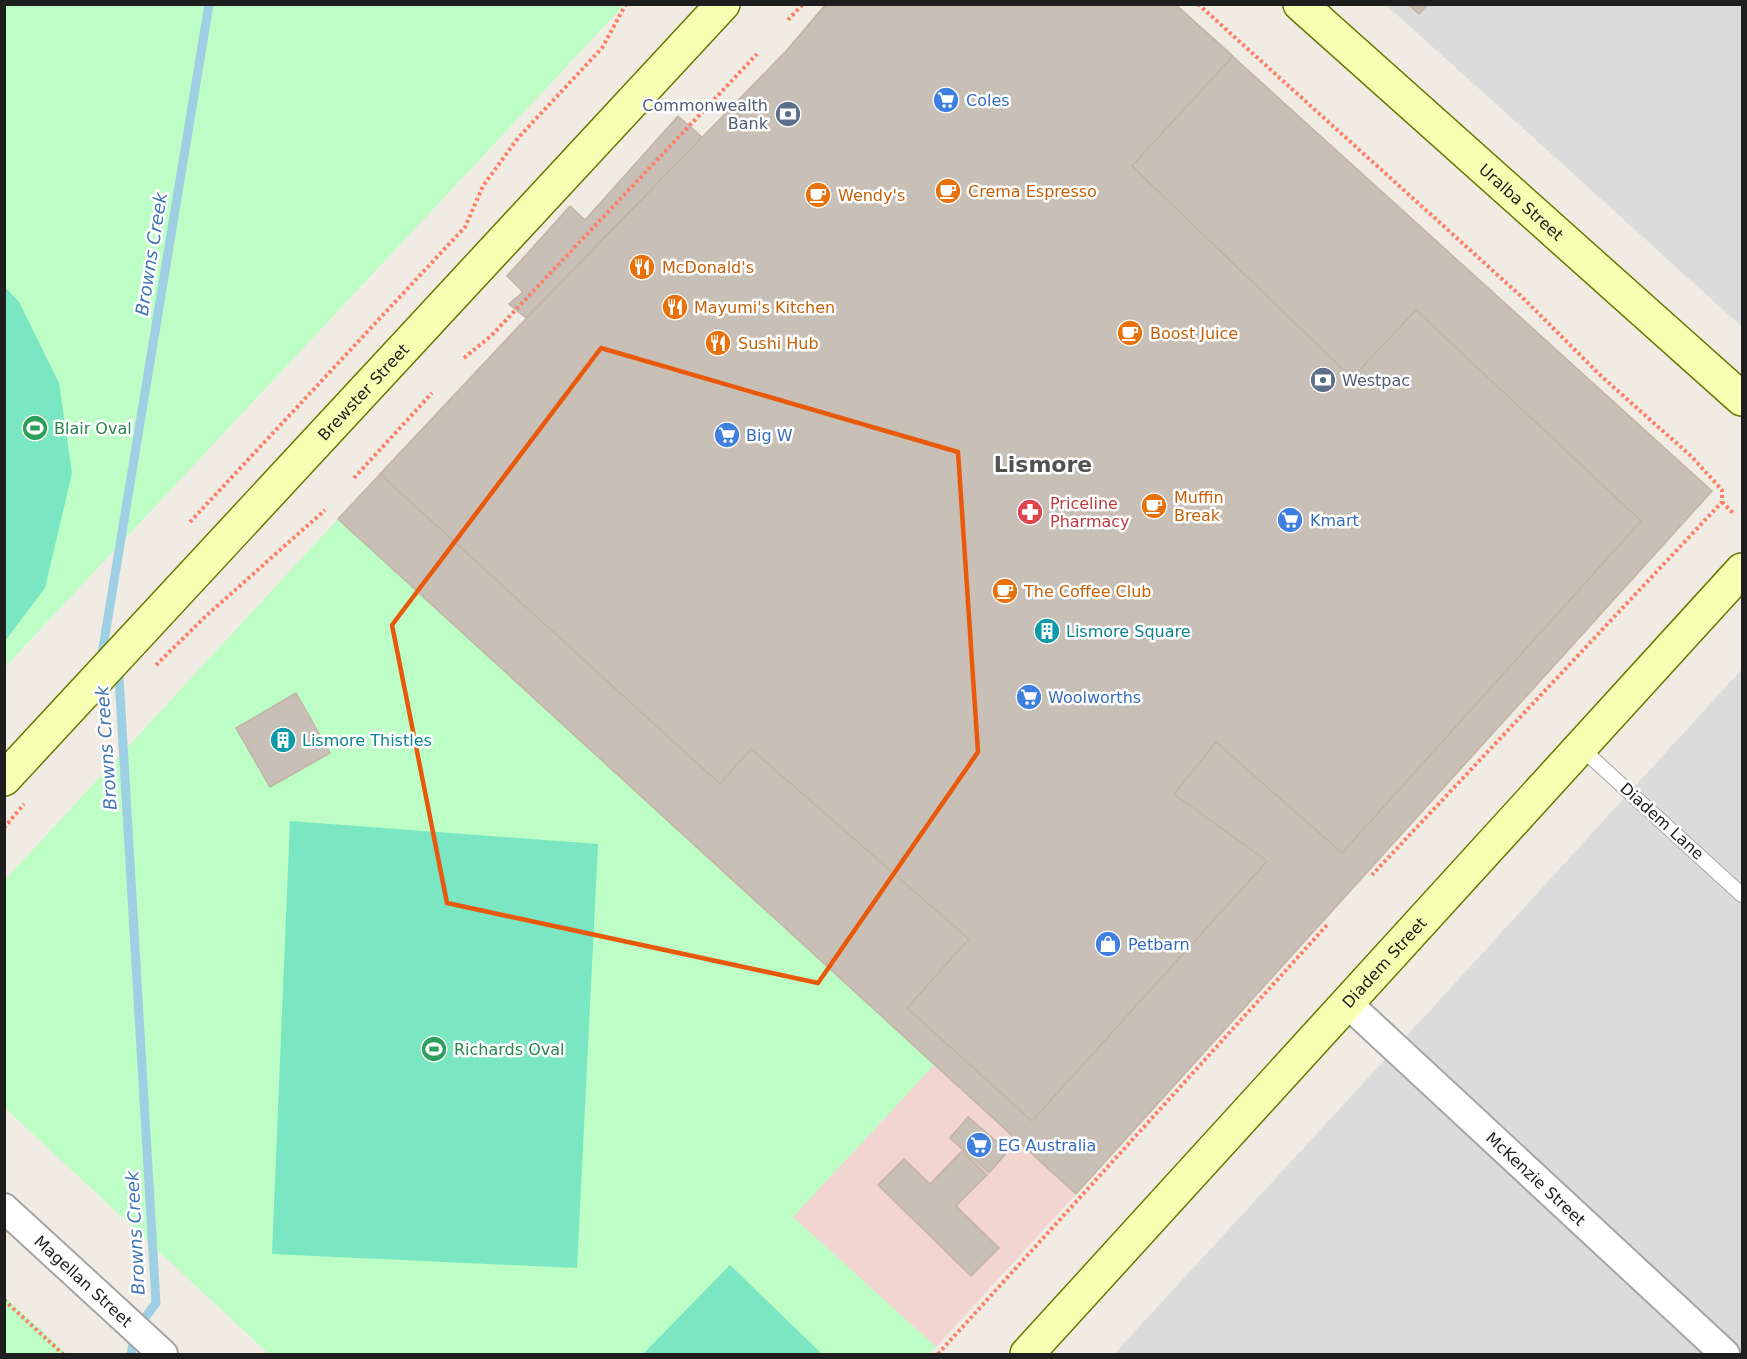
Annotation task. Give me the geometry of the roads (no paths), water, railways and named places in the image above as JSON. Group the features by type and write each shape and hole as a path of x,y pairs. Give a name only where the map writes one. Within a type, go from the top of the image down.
{"street":[{"name":"Brewster Street","path":"4,779 723,4"},
{"name":"Uralba Street","path":"1300,4 1743,399"},
{"name":"Diadem Street","path":"1027,1354 1743,570"},
{"name":"McKenzie Street","path":"1347,1004 1725,1354"},
{"name":"Magellan Street","path":"4,1208 156,1348"}],"lane":[{"name":"Diadem Lane","path":"1581,748 1743,895"}],"waterway":[{"name":"Browns Creek","path":"101,660 209,4"},
{"name":"Browns Creek","path":"113,671 119,677 156,1303 136,1330 131,1354"}],"place":[{"name":"Coles","path":"946,100"},
{"name":"Commonwealth Bank","path":"788,114"},
{"name":"Crema Espresso","path":"948,191"},
{"name":"Wendy's","path":"818,195"},
{"name":"McDonald's","path":"642,267"},
{"name":"Mayumi's Kitchen","path":"675,307"},
{"name":"Boost Juice","path":"1130,333"},
{"name":"Sushi Hub","path":"718,343"},
{"name":"Westpac","path":"1323,380"},
{"name":"Blair Oval","path":"35,428"},
{"name":"Big W","path":"727,435"},
{"name":"Muffin Break","path":"1154,506"},
{"name":"Priceline Pharmacy","path":"1030,512"},
{"name":"Kmart","path":"1290,520"},
{"name":"The Coffee Club","path":"1005,591"},
{"name":"Lismore Square","path":"1047,631"},
{"name":"Woolworths","path":"1029,697"},
{"name":"Lismore Thistles","path":"283,740"},
{"name":"Petbarn","path":"1108,944"},
{"name":"Richards Oval","path":"434,1049"},
{"name":"EG Australia","path":"979,1145"}],"district":[{"name":"Lismore","path":"1043,464"}]}
